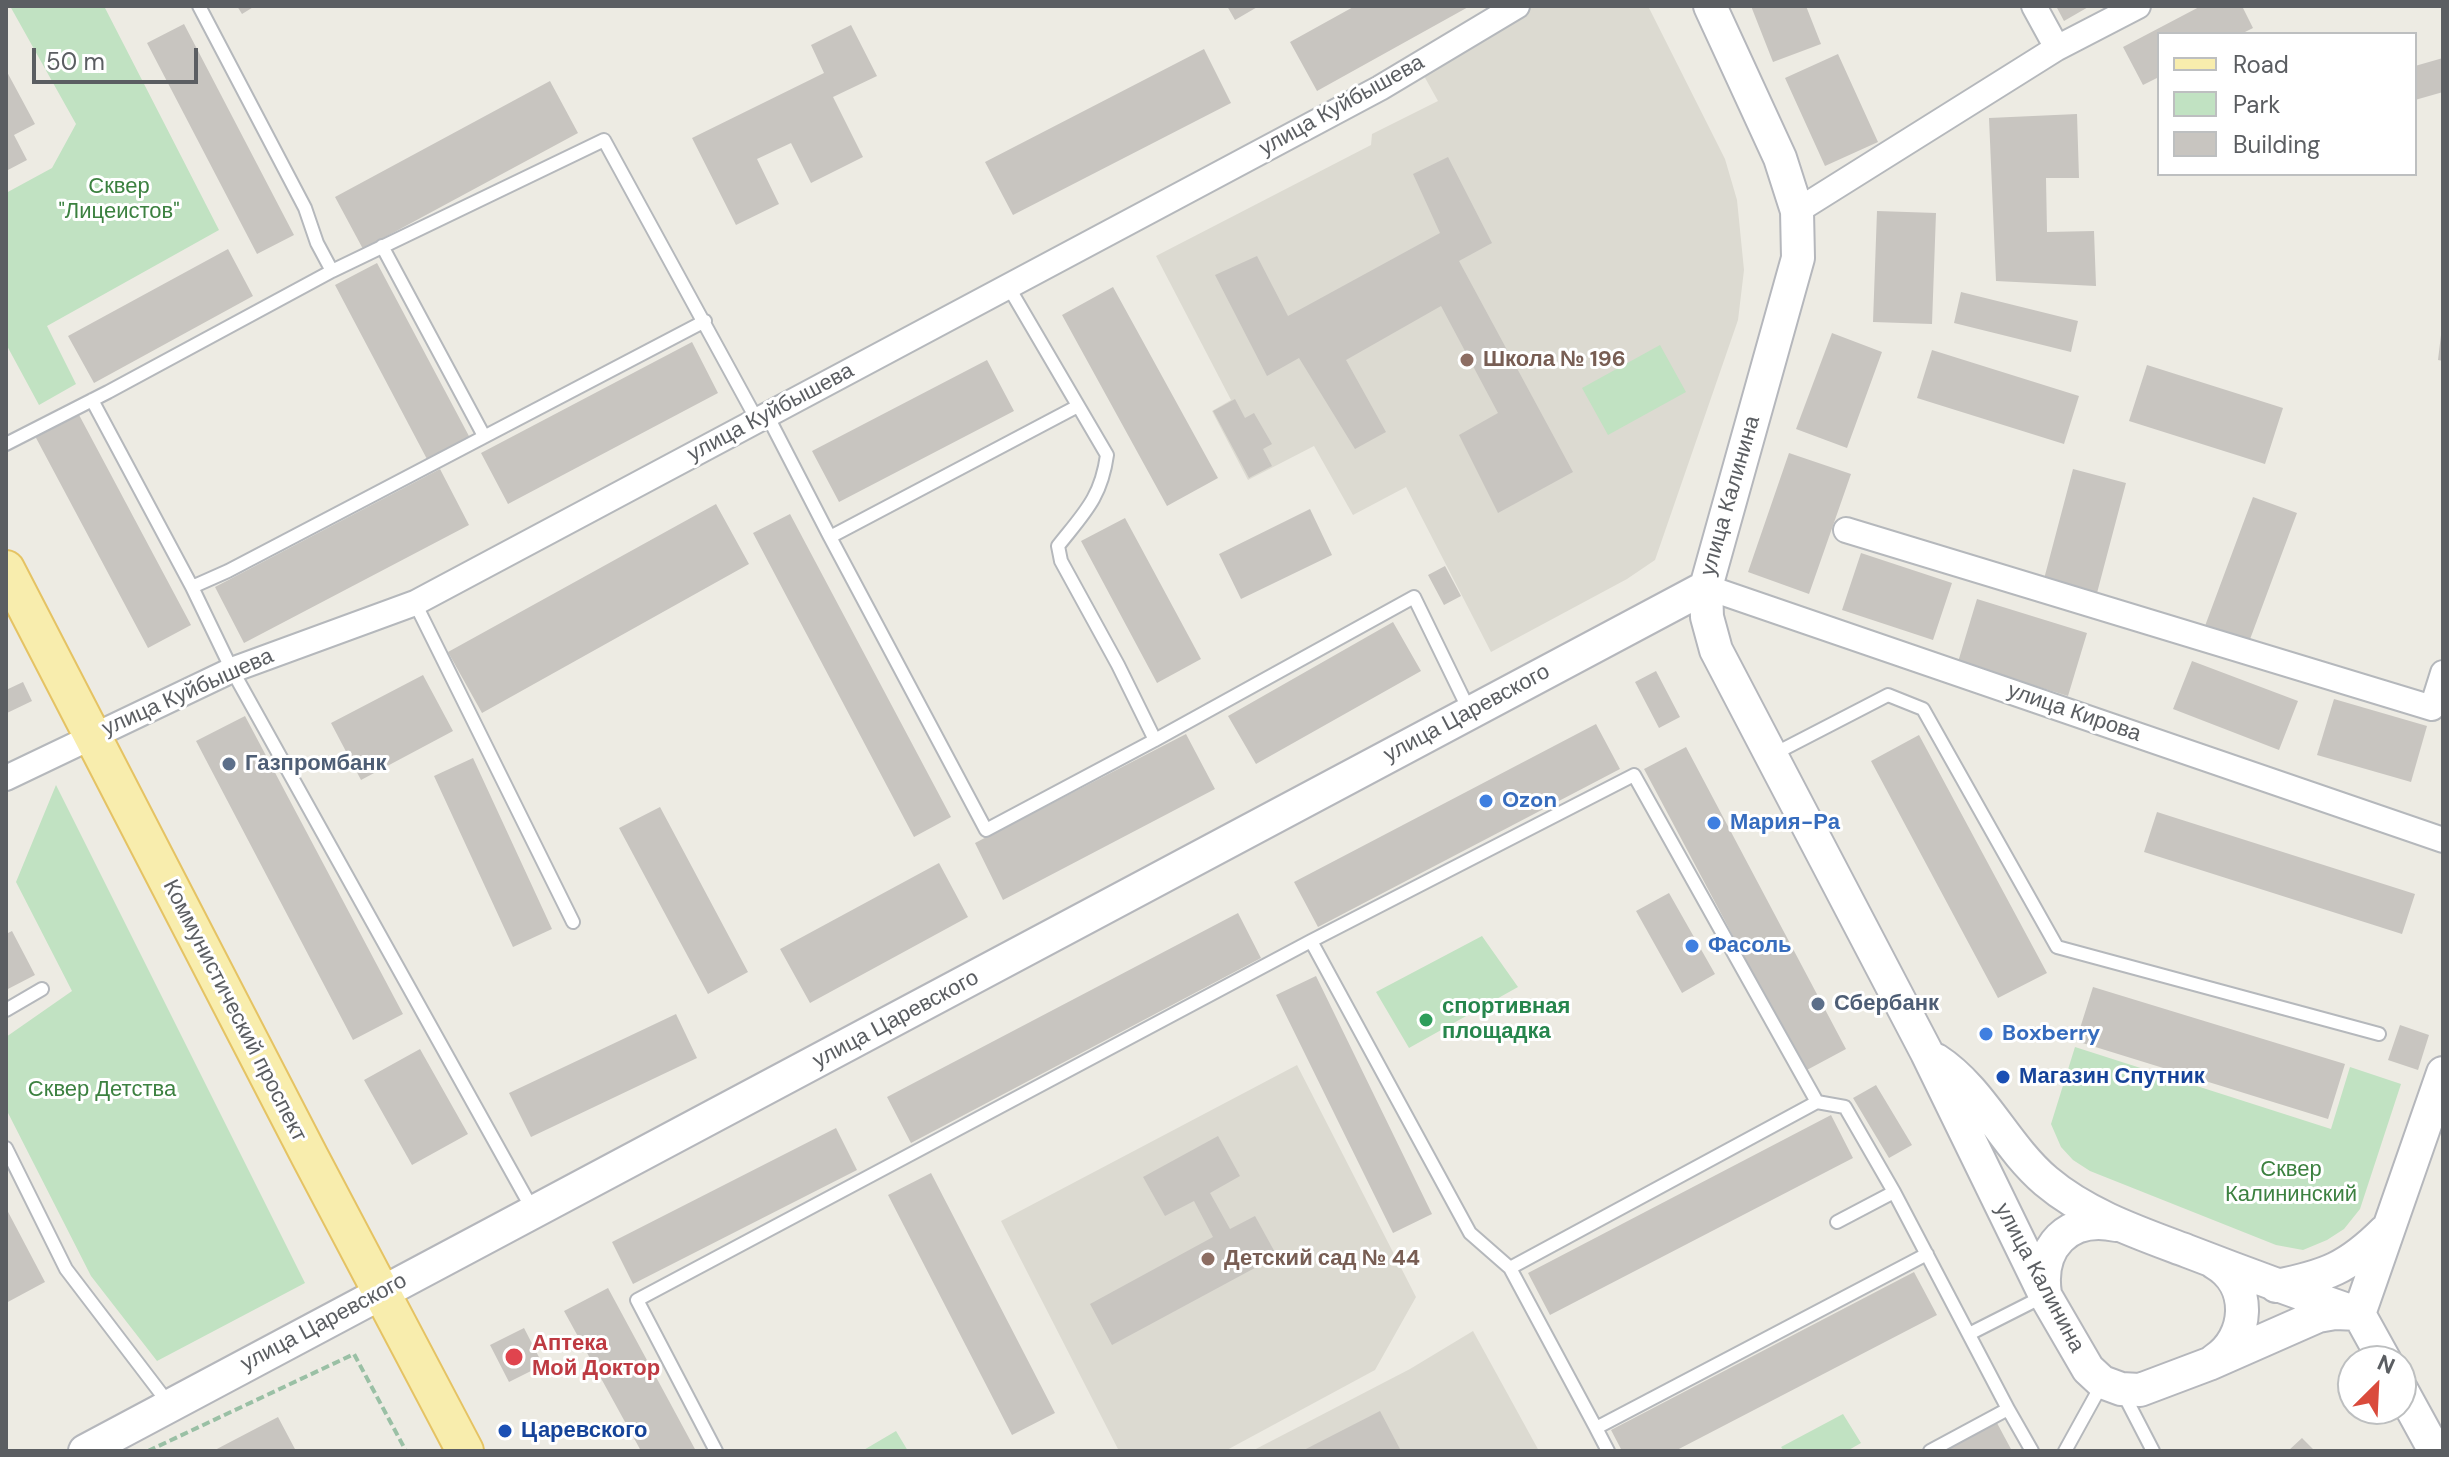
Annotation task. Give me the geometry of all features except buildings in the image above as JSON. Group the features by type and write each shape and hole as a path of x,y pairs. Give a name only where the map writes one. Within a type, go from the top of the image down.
{"main road":[{"name":"улица Калинина","path":"1710,6 1780,158 1797,211 1798,258 1706,587 1707,617 1716,650 1927,1053 2045,1295 2088,1369 2112,1386"},
{"name":"Коммунистический проспект","path":"6,569 465,1451"},
{"name":"улица Царевского","path":"85,1451 1706,587"},
{"name":"улица Калинина","path":"1927,1053 1955,1072 2003,1135 2047,1182 2070,1199 2119,1225 2276,1286 2359,1314"},
{"path":"2376,1345 2359,1314 2443,1073"},
{"path":"2045,1295 2042,1278 2045,1260 2054,1244 2067,1232 2083,1224 2101,1222 2119,1225"},
{"path":"2276,1286 2308,1280 2351,1261 2390,1225"},
{"path":"2205,1258 2221,1267 2234,1282 2242,1300 2243,1319 2231,1346 2209,1364"},
{"path":"2112,1386 2140,1390 2209,1364 2318,1316 2359,1314"},
{"path":"2417,1418 2435,1451"}],"street":[{"name":"улица Куйбышева","path":"6,778 232,670 415,603 1380,88 1517,6"},
{"path":"2034,6 2057,48"},
{"path":"1797,211 2057,48 2138,6"},
{"path":"1846,530 2432,708 2443,673"},
{"name":"улица Кирова","path":"1706,587 2443,840"}],"lane":[{"path":"199,6 305,208 317,243 332,271"},
{"path":"6,444 332,271 604,140 830,537 986,830 1414,597 1470,712"},
{"path":"382,246 484,436"},
{"path":"1008,286 1107,455 1104,479 1092,503 1058,546 1061,561 1155,740"},
{"path":"192,587 705,321"},
{"path":"92,400 192,587 232,670 534,1214"},
{"path":"830,537 1078,406"},
{"path":"415,603 573,922"},
{"path":"1772,755 1888,695 1912,703 1923,709 2057,947 2379,1034"},
{"path":"716,1451 637,1300 1311,941 1634,775 1817,1102"},
{"path":"1311,941 1470,1233 1510,1268 1608,1451"},
{"path":"6,1010 42,989"},
{"path":"1510,1268 1817,1102 1845,1107 1894,1192 2032,1451"},
{"path":"6,1148 66,1269 170,1405"},
{"path":"1837,1222 1894,1192"},
{"path":"1596,1428 1927,1254"},
{"path":"1969,1334 2045,1295"},
{"path":"2065,1451 2112,1386 2153,1451"},
{"path":"1930,1451 2008,1409"}],"path":[{"path":"148,1451 354,1354 406,1451"}],"shaded area":[{"name":"Школа № 196","path":"1534,6 1648,6 1725,159 1737,200 1744,270 1738,320 1655,560 1627,579 1491,652 1406,487 1353,515 1314,446 1248,480 1212,411 1231,400 1156,256 1371,145 1372,134 1438,101 1419,67"},
{"name":"Детский сад № 44","path":"1297,1065 1416,1297 1375,1370 1225,1451 1119,1451 1001,1221"},
{"path":"1473,1331 1539,1451 1252,1451 1410,1369"}],"green space":[{"name":"Сквер \"Лицеистов\"","path":"10,6 104,6 219,230 47,326 76,384 39,405 6,344 6,193 52,168 76,124"},
{"path":"1660,345 1686,392 1608,435 1582,388"},
{"name":"Сквер Детства","path":"56,785 305,1283 157,1361 91,1276 6,1109 6,1037 72,991 16,882"},
{"name":"спортивная площадка","path":"1482,936 1518,987 1409,1048 1376,992"},
{"name":"Сквер Калининский","path":"2075,1047 2331,1129 2350,1067 2401,1084 2360,1209 2344,1229 2303,1250 2276,1245 2090,1171 2073,1160 2061,1147 2051,1124"},
{"path":"1843,1414 1861,1443 1847,1451 1784,1451 1781,1447"},
{"path":"896,1431 908,1451 862,1451"}],"place":[{"name":"Школа № 196","path":"1467,360"},
{"name":"Газпромбанк","path":"229,764"},
{"name":"Ozon","path":"1486,801"},
{"name":"Мария-Ра","path":"1714,823"},
{"name":"Фасоль","path":"1692,946"},
{"name":"Сбербанк","path":"1818,1004"},
{"name":"спортивная площадка","path":"1426,1020"},
{"name":"Boxberry","path":"1986,1034"},
{"name":"Магазин Спутник","path":"2003,1077"},
{"name":"Детский сад № 44","path":"1208,1259"},
{"name":"Аптека Мой Доктор","path":"514,1357"},
{"name":"Царевского","path":"505,1431"}]}
